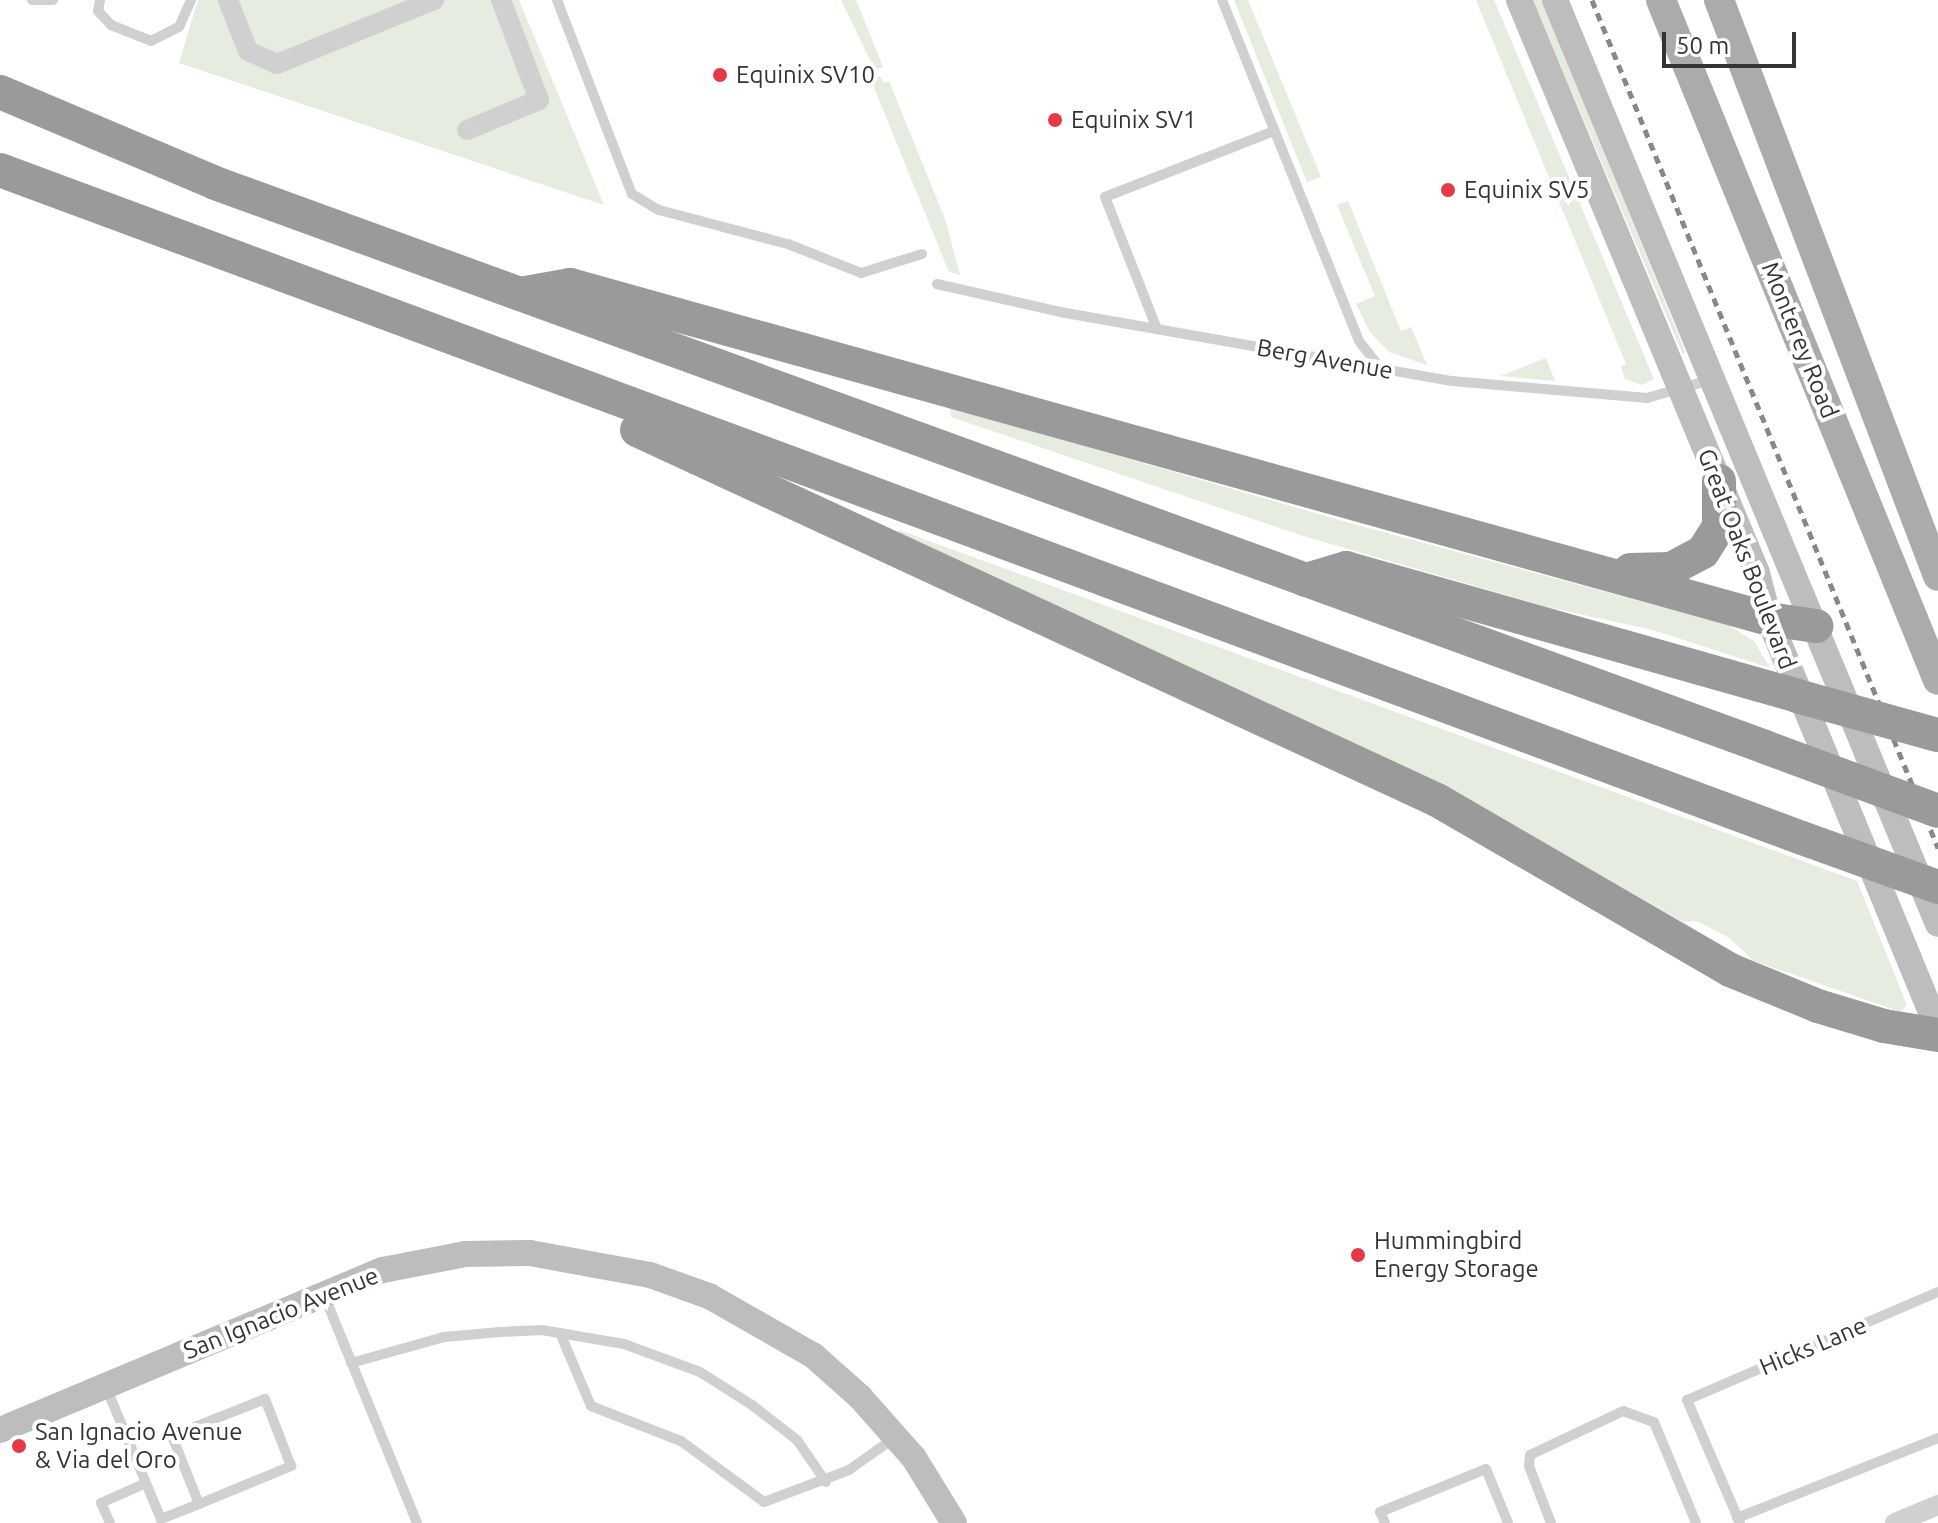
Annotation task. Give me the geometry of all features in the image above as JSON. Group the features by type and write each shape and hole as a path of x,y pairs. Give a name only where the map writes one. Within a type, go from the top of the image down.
{"highway":[{"path":"0,92 215,183 1938,811"},
{"path":"0,170 1938,887"},
{"path":"520,294 570,285 1769,619 1816,626"},
{"path":"583,387 634,428 1437,800 1730,970 1818,1006 1884,1026 1938,1032"},
{"path":"1579,565 1646,572 1692,561 1714,541 1719,526 1719,481"},
{"path":"1306,580 1346,568 1938,735"}],"main road":[{"name":"Great Oaks Boulevard","path":"1519,0 1757,573 1769,619 1938,1032"},
{"name":"Great Oaks Boulevard","path":"1555,0 1715,378 1938,924"},
{"name":"Monterey Road","path":"1661,0 1938,680"},
{"name":"Monterey Road","path":"1719,0 1938,576"},
{"name":"San Ignacio Avenue","path":"0,1430 323,1292 383,1270 465,1254 530,1253 650,1275 709,1296 814,1356 895,1437 954,1523"}],"street":[{"path":"228,0 248,51 277,64 434,0"},
{"path":"467,130 539,100 501,0"},
{"path":"1895,1523 1938,1505"}],"lane":[{"path":"32,0 53,0"},
{"path":"100,0 98,11 111,25 151,41 179,27 191,0"},
{"path":"557,0 632,194 659,210 788,244 861,273 922,254"},
{"path":"1222,0 1359,341 1382,370"},
{"path":"1157,329 1105,197 1274,131"},
{"name":"Berg Avenue","path":"937,284 1157,329 1382,370 1647,398 1680,391 1715,378"},
{"path":"323,1292 417,1523"},
{"name":"Hicks Lane","path":"1738,1521 1687,1400 1938,1292"},
{"path":"351,1363 444,1337 560,1333 624,1344 700,1372 797,1440 826,1482"},
{"path":"560,1333 591,1406 669,1434 764,1502 826,1482 895,1437"},
{"path":"105,1385 161,1519 199,1504 291,1466 265,1399 172,1436 199,1504"},
{"path":"1551,1523 1529,1466 1530,1455 1623,1411 1654,1422 1696,1523"},
{"path":"1738,1521 1938,1438"},
{"path":"1385,1523 1380,1512 1486,1469 1508,1523"},
{"path":"110,1523 101,1503 146,1483"}],"shaded area":[{"path":"198,0 519,0 604,205 179,63"},
{"path":"841,0 856,0 883,67 875,70"},
{"path":"1234,0 1248,0 1321,177 1307,182"},
{"path":"1476,0 1494,0 1654,379 1642,385 1625,379 1621,367 1626,364"},
{"path":"1533,0 1542,0 1685,351 1683,355"},
{"path":"880,76 884,83 889,81 945,219 960,275 949,272 871,80"},
{"path":"1348,201 1401,331 1411,327 1427,365 1389,352 1370,332 1356,304 1375,296 1337,205"},
{"path":"1546,358 1555,381 1500,376"},
{"path":"950,407 1346,522 1728,625 1754,641 1770,668 1653,630 1547,607 1297,534 951,417"},
{"path":"899,530 1857,881 1907,1005 1901,1012 1754,961 1728,937 1697,921 1683,922 1462,796 893,543"}],"railway":[{"path":"1592,0 1938,848"}],"place":[{"name":"Equinix SV10","path":"720,75"},
{"name":"Equinix SV1","path":"1055,120"},
{"name":"Equinix SV5","path":"1448,190"},
{"name":"Hummingbird Energy Storage","path":"1358,1255"},
{"name":"San Ignacio Avenue & Via del Oro","path":"19,1446"}]}
